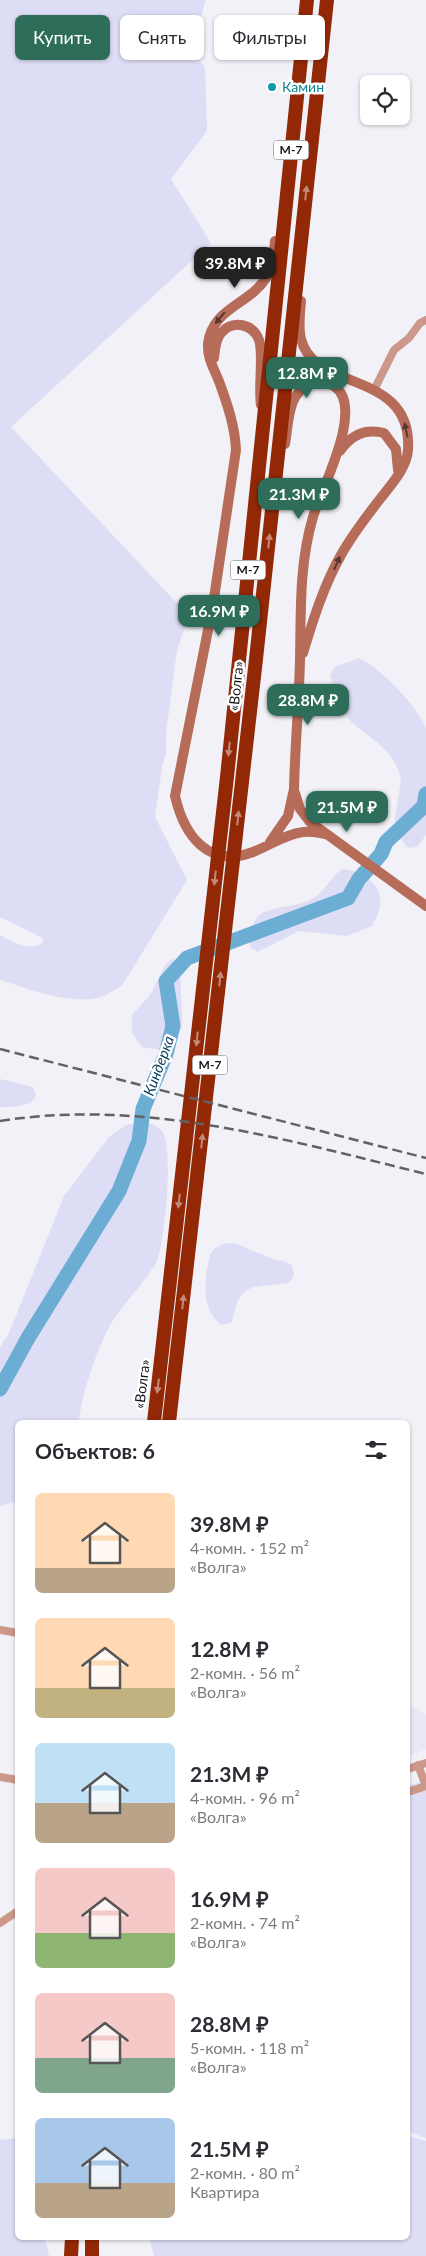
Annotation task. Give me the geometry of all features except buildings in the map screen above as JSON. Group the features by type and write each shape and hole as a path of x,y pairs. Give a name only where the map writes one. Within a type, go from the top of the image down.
{"highway":[{"name":"«Волга»","path":"154,1420 227,777 286,189 307,0"},
{"name":"«Волга»","path":"170,1420 276,476 327,0"},
{"path":"71,2256 72,2240"},
{"path":"92,2240 92,2256"}],"street":[{"path":"219,381 209,360 208,343 211,333 220,315 250,294 267,277 273,262 279,212 286,189"},
{"path":"300,662 317,608 341,555 397,476 408,452 407,429 396,406 374,390 318,363 308,354 301,340 300,321 305,267 301,241"},
{"path":"374,390 394,350 409,338 420,322 426,320"},
{"path":"263,418 259,388 261,349 256,334 250,328 238,324 231,326 222,332 215,347 214,359 235,432 236,450 213,605 176,796 184,824 194,841 206,851 241,856 289,836 304,832 326,834"},
{"path":"267,846 281,830 288,816 294,789 300,662 300,603 307,541 312,518 343,433 347,406 339,391 333,386 317,382 298,390 292,401 285,446 276,476"},
{"path":"334,460 348,440 363,432 384,433 396,449 399,463 397,476"},
{"path":"294,789 300,809 305,816 326,834 426,906"},
{"path":"0,1630 15,1632"},
{"path":"410,1791 426,1786 422,1764"},
{"path":"0,1777 15,1780"},
{"path":"0,1923 15,1913"}],"shaded area":[{"path":"0,0 206,0 201,15 120,15 120,60 199,60 205,68 207,131 171,179 211,243 11,427 189,616 177,650 166,733 166,754 162,767 155,817 187,880 123,984 106,995 94,998 81,999 53,996 0,980 0,935 21,945 31,947 42,944 43,938 0,917"},
{"path":"359,658 377,670 398,689 416,711 426,729 426,835 417,847 408,848 396,829 395,817 401,780 397,767 384,748 350,720 337,698 330,675 335,667"},
{"path":"342,869 357,872 370,880 375,886 380,899 380,907 372,926 347,936 299,931 257,952 250,947 251,931 255,921 261,914 269,910 312,899"},
{"path":"172,959 180,963 182,1025 176,1042 160,1050 142,1047 132,1033 132,1015 150,995 166,964"},
{"path":"0,1079 33,1087 36,1095 31,1103 14,1107 0,1107"},
{"path":"142,1121 150,1123 162,1131 166,1140 167,1196 162,1237 156,1263 107,1331 89,1376 79,1420 15,1420 15,1502 0,1506 0,1347 9,1333 64,1196 109,1137 126,1125"},
{"path":"227,1243 237,1244 275,1260 285,1261 292,1266 294,1275 289,1283 257,1286 244,1293 235,1308 232,1322 222,1325 215,1320 211,1313 205,1289 211,1253 216,1248"},
{"path":"410,1706 426,1715 426,1749 410,1756"},
{"path":"426,1781 426,2138 410,2133 410,1785"},
{"path":"410,2137 426,2141 426,2256 154,2256 150,2240 410,2240"},
{"path":"15,2138 15,2240 45,2240 49,2256 0,2256 0,2140"}],"waterway":[{"name":"Киндерка","path":"0,1389 28,1338 119,1191 139,1141 143,1109 166,1054 173,1026 166,981 187,958 348,898 359,879 381,854 386,842 424,806 426,794"}],"railway":[{"path":"0,1049 426,1158"},
{"path":"0,1121 54,1115 108,1115 161,1119 215,1126 268,1136 426,1174"}],"place":[{"name":"Камин","path":"272,87"}]}
